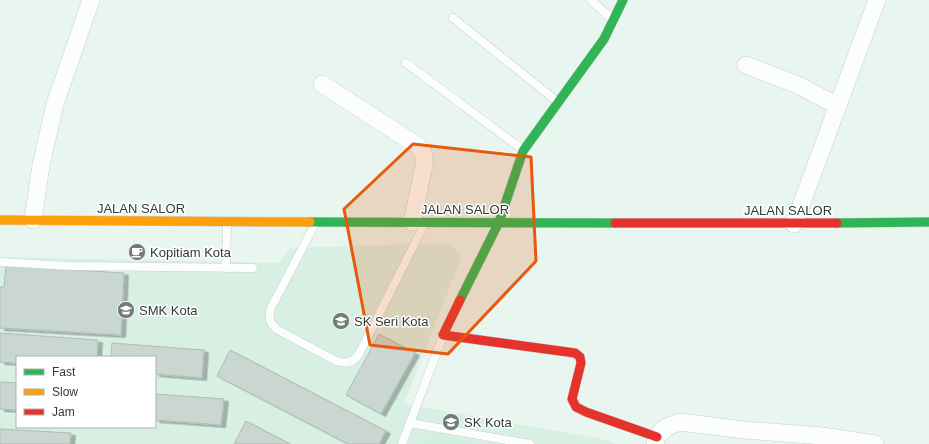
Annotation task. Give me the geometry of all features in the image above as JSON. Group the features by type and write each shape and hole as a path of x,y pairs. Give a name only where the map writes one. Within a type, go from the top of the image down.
{"main road":[{"path":"623,0 604,39 523,151 499,222 443,335 574,353 580,357 581,363 572,399 576,407 656,441"},
{"name":"JALAN SALOR","path":"0,220 794,224 929,222"}],"street":[{"path":"33,220 41,165 55,104 91,0"},
{"path":"794,224 877,0"},
{"path":"746,65 798,85 838,106"},
{"path":"322,84 418,146 423,153 425,161 419,222"},
{"path":"656,441 666,427 680,422 744,430 822,436 875,444"}],"lane":[{"path":"591,0 613,20"},
{"path":"453,18 558,103"},
{"path":"406,63 523,151"},
{"path":"226,268 227,221"},
{"path":"317,221 271,308 269,314 270,321 278,330 336,361 343,363 349,363 359,354 419,222"},
{"path":"0,262 79,266 253,268"},
{"path":"402,444 443,335"},
{"path":"410,423 530,444"}],"highlighted area":[{"path":"413,144 531,157 536,261 448,354 370,345 344,209"}],"shaded area":[{"path":"449,243 462,255 404,404 607,440 615,444 0,444 0,257 280,263 289,248"},
{"path":"434,434 489,444 416,444 419,439"}],"building":[{"path":"6,266 124,273 121,335 0,328 0,287 4,287"},
{"path":"0,333 98,340 97,356 16,356 16,363 0,362"},
{"path":"379,334 415,353 381,414 346,395"},
{"path":"112,343 204,350 202,378 156,374 156,356 111,356"},
{"path":"230,350 386,431 379,444 348,444 217,376"},
{"path":"0,382 16,383 16,410 0,409"},
{"path":"156,394 224,399 221,425 156,420"},
{"path":"246,421 290,444 234,444"},
{"path":"0,429 71,433 70,444 0,444"}],"traffic: fast":[{"path":"460,300 499,222 523,151 604,39 623,0"},
{"path":"310,222 615,223"},
{"path":"837,223 929,222"}],"traffic: slow":[{"path":"0,220 310,222"}],"traffic: jam":[{"path":"615,223 837,223"},
{"path":"460,300 443,335 575,353 580,357 581,363 572,399 576,407 586,412 657,437"}],"place":[{"name":"Kopitiam Kota","path":"137,252"},
{"name":"SMK Kota","path":"126,310"},
{"name":"SK Seri Kota","path":"341,321"},
{"name":"SK Kota","path":"451,422"}]}
